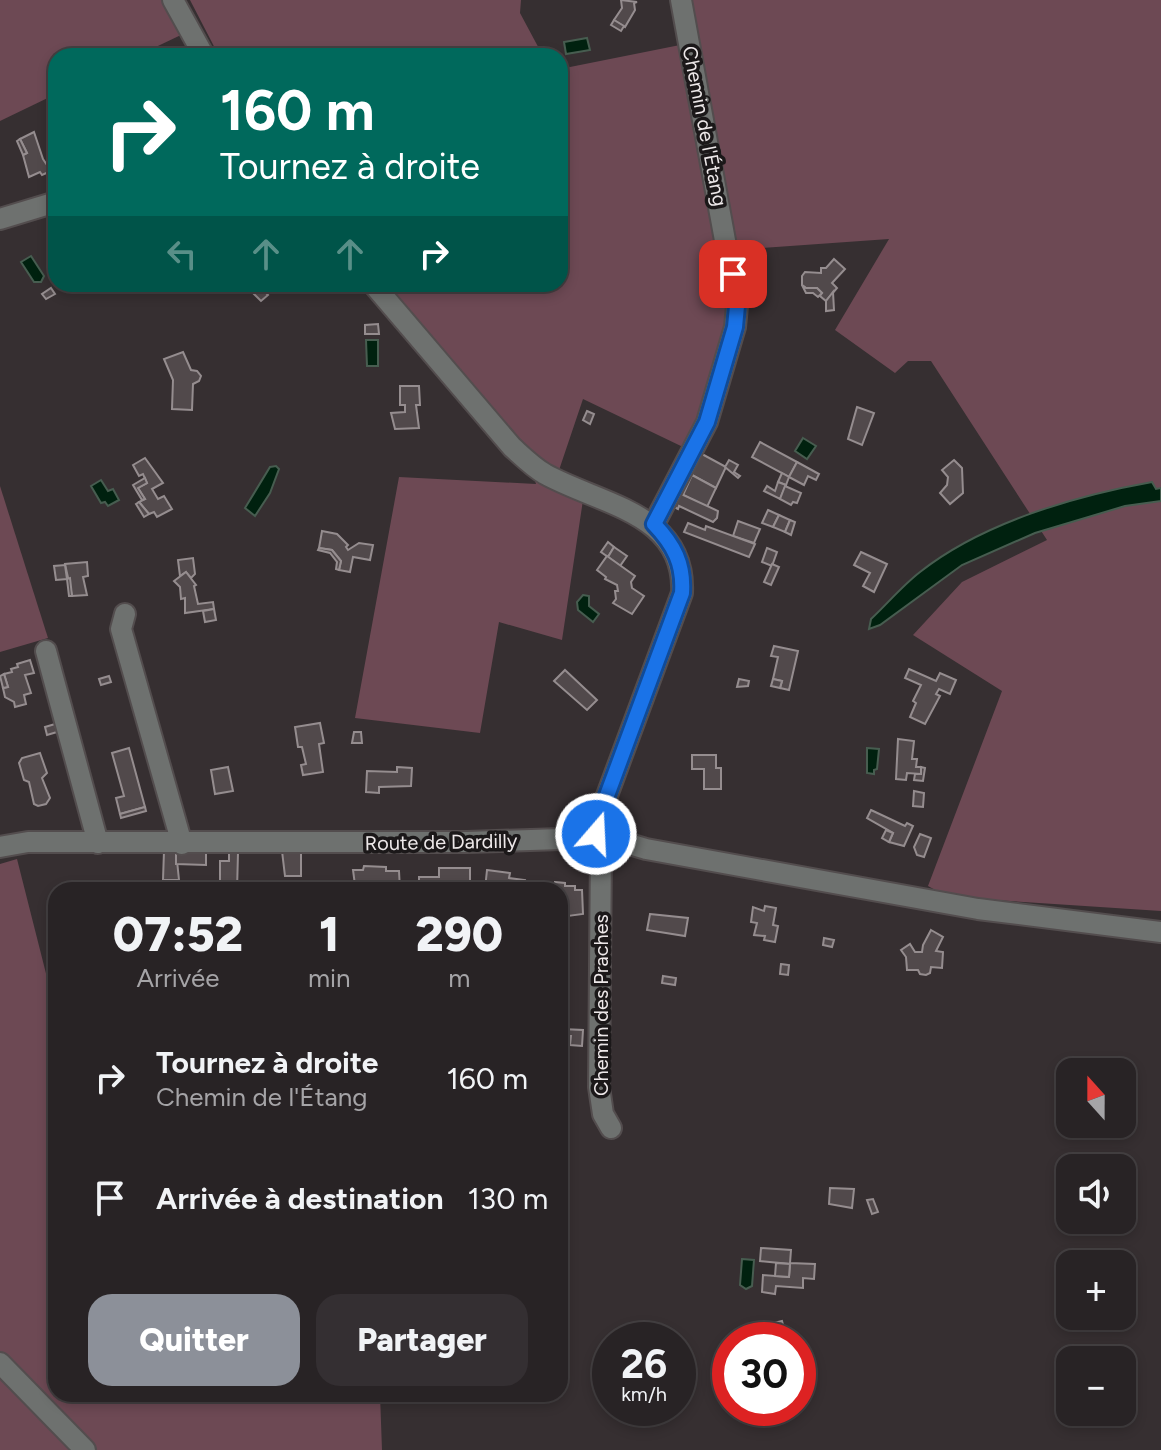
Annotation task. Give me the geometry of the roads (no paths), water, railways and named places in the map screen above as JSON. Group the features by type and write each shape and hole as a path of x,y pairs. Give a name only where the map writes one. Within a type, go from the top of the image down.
{"street":[{"path":"173,0 200,48"},
{"name":"Chemin de l'Étang","path":"654,524 707,422 735,327 737,306 681,0"},
{"path":"0,219 48,204"},
{"path":"380,292 529,463 548,476 654,524 673,545 680,560 682,593 599,817 596,834"},
{"path":"125,614 121,629 182,844"},
{"path":"46,651 98,843"},
{"name":"Route de Dardilly","path":"0,847 28,842 467,842 561,839 596,834 646,849 978,909 1161,932"},
{"name":"Chemin des Praches","path":"596,834 601,847 599,1087 603,1114 611,1128"},
{"path":"0,1363 85,1450"}]}
